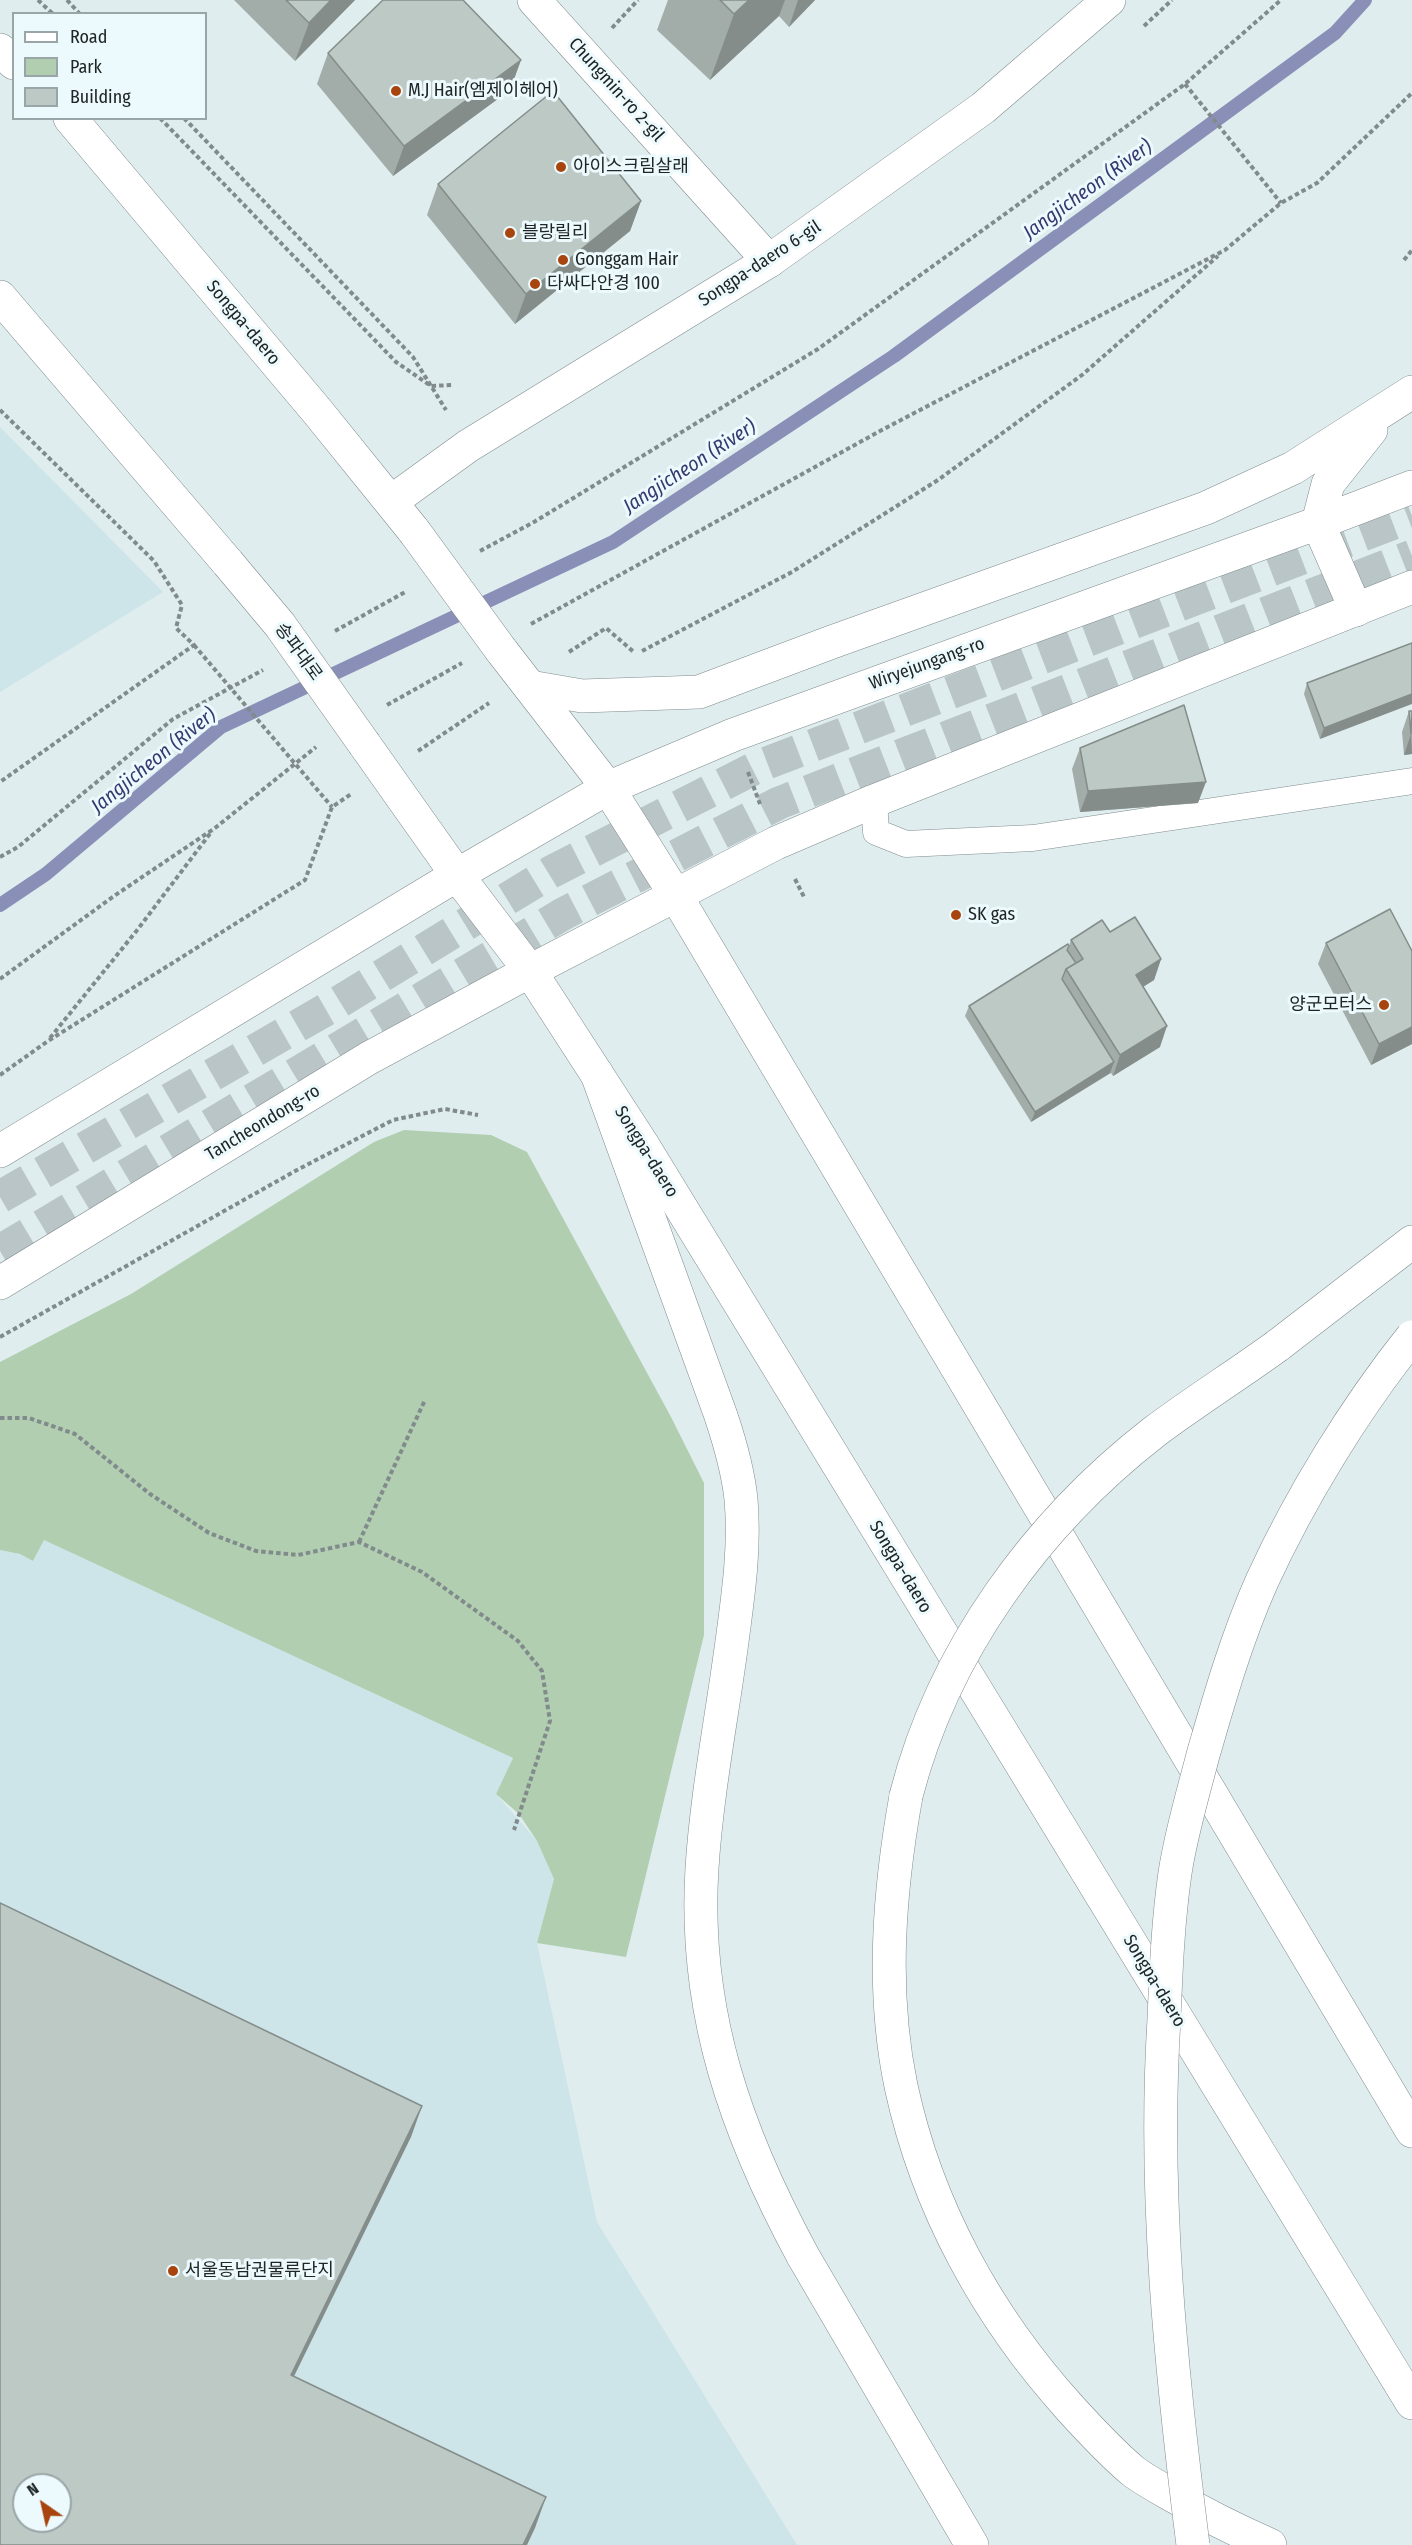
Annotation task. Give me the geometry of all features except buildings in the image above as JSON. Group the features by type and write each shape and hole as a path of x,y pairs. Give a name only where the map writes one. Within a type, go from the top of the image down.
{"main road":[{"name":"Chungmin-ro 2-gil","path":"534,0 770,261"},
{"name":"Songpa-daero 6-gil","path":"392,501 468,446 770,261 983,108 1109,0"},
{"path":"0,50 12,61"},
{"name":"Songpa-daero","path":"72,120 392,501 527,683"},
{"name":"송파대로","path":"0,297 279,625 365,745"},
{"path":"1356,610 1318,523 1328,484 1399,401"},
{"path":"527,683 582,696 699,692 1206,508 1293,468 1399,401"},
{"name":"Wiryejungang-ro","path":"457,875 608,788 733,735 1412,487"},
{"path":"530,971 776,843 874,801 1412,587"},
{"path":"527,683 608,788 676,896 1412,2131"},
{"name":"Songpa-daero","path":"365,745 457,875 530,971 644,1147 1412,2403"},
{"path":"0,1151 457,875"},
{"name":"Tancheondong-ro","path":"0,1284 369,1059 530,971"},
{"path":"597,1074 721,1416 733,1452 741,1498 742,1571 702,1866 700,1932 706,1994 714,2030 743,2129 779,2211 972,2545"},
{"path":"1270,2545 1202,2513 1154,2485 1118,2457 1051,2386 1010,2335 980,2288 948,2230 908,2113 895,2045 889,1938 896,1852 906,1796 917,1753 961,1656 1032,1550 1065,1512 1104,1474 1147,1439 1277,1346 1412,1242"},
{"path":"1193,2545 1171,2338 1162,2218 1161,2059 1167,1949 1175,1870 1188,1812 1224,1683 1262,1581 1303,1501 1330,1455 1412,1337"}],"lane":[{"path":"874,801 876,832 906,844 1033,838 1412,781"}],"path":[{"path":"38,0 51,12"},
{"path":"67,0 78,12"},
{"path":"472,556 534,522 818,349 1185,84 1281,0"},
{"path":"1185,84 1281,203"},
{"path":"636,654 792,572 938,480 1082,375 1281,203 1317,183 1412,93"},
{"path":"162,120 396,362 431,386 452,385"},
{"path":"186,120 413,357 468,446"},
{"path":"529,625 880,431 1225,250"},
{"path":"1404,260 1412,250"},
{"path":"0,410 154,561 182,605 176,628 194,645 332,807"},
{"path":"328,635 410,590"},
{"path":"0,1075 48,1041 305,880 332,807 527,683 606,628"},
{"path":"0,782 194,645"},
{"path":"386,706 468,660"},
{"path":"0,857 18,847 173,719 266,669"},
{"path":"733,735 776,843 804,897"},
{"path":"0,979 114,896 215,828 324,741"},
{"path":"48,1041 215,828"},
{"path":"0,1337 297,1170 393,1120 445,1108 478,1115"},
{"path":"359,1542 425,1400"},
{"path":"0,1418 29,1418 75,1434 150,1494 209,1533 256,1551 298,1555 359,1542 422,1572 519,1641 542,1671 550,1721 514,1830"}],"shaded area":[{"path":"0,427 163,592 0,692"},
{"path":"44,1540 513,1758 496,1794 537,1841 554,1879 537,1943 597,2222 797,2545 0,2545 0,1550 20,1554 33,1561"}],"green space":[{"path":"404,1130 491,1135 527,1152 671,1417 704,1483 704,1635 626,1957 537,1943 554,1879 537,1841 519,1814 496,1794 513,1758 44,1540 33,1561 20,1554 0,1550 0,1362 131,1294 374,1142"}],"waterway":[{"name":"Jangjicheon (River)","path":"0,905 46,874 221,727 613,542 894,356 1335,33 1365,0"}],"tunnel":[{"path":"0,1197 334,1005 551,872 759,766 1412,516"},
{"path":"0,1251 563,914 779,803 1412,556"}],"place":[{"name":"M.J Hair(엠제이헤어)","path":"396,91"},
{"name":"아이스크림살래","path":"561,167"},
{"name":"블랑릴리","path":"510,233"},
{"name":"Gonggam Hair","path":"563,260"},
{"name":"다싸다안경 100","path":"535,284"},
{"name":"SK gas","path":"956,915"},
{"name":"양군모터스","path":"1384,1005"},
{"name":"서울동남권물류단지","path":"173,2271"}]}
